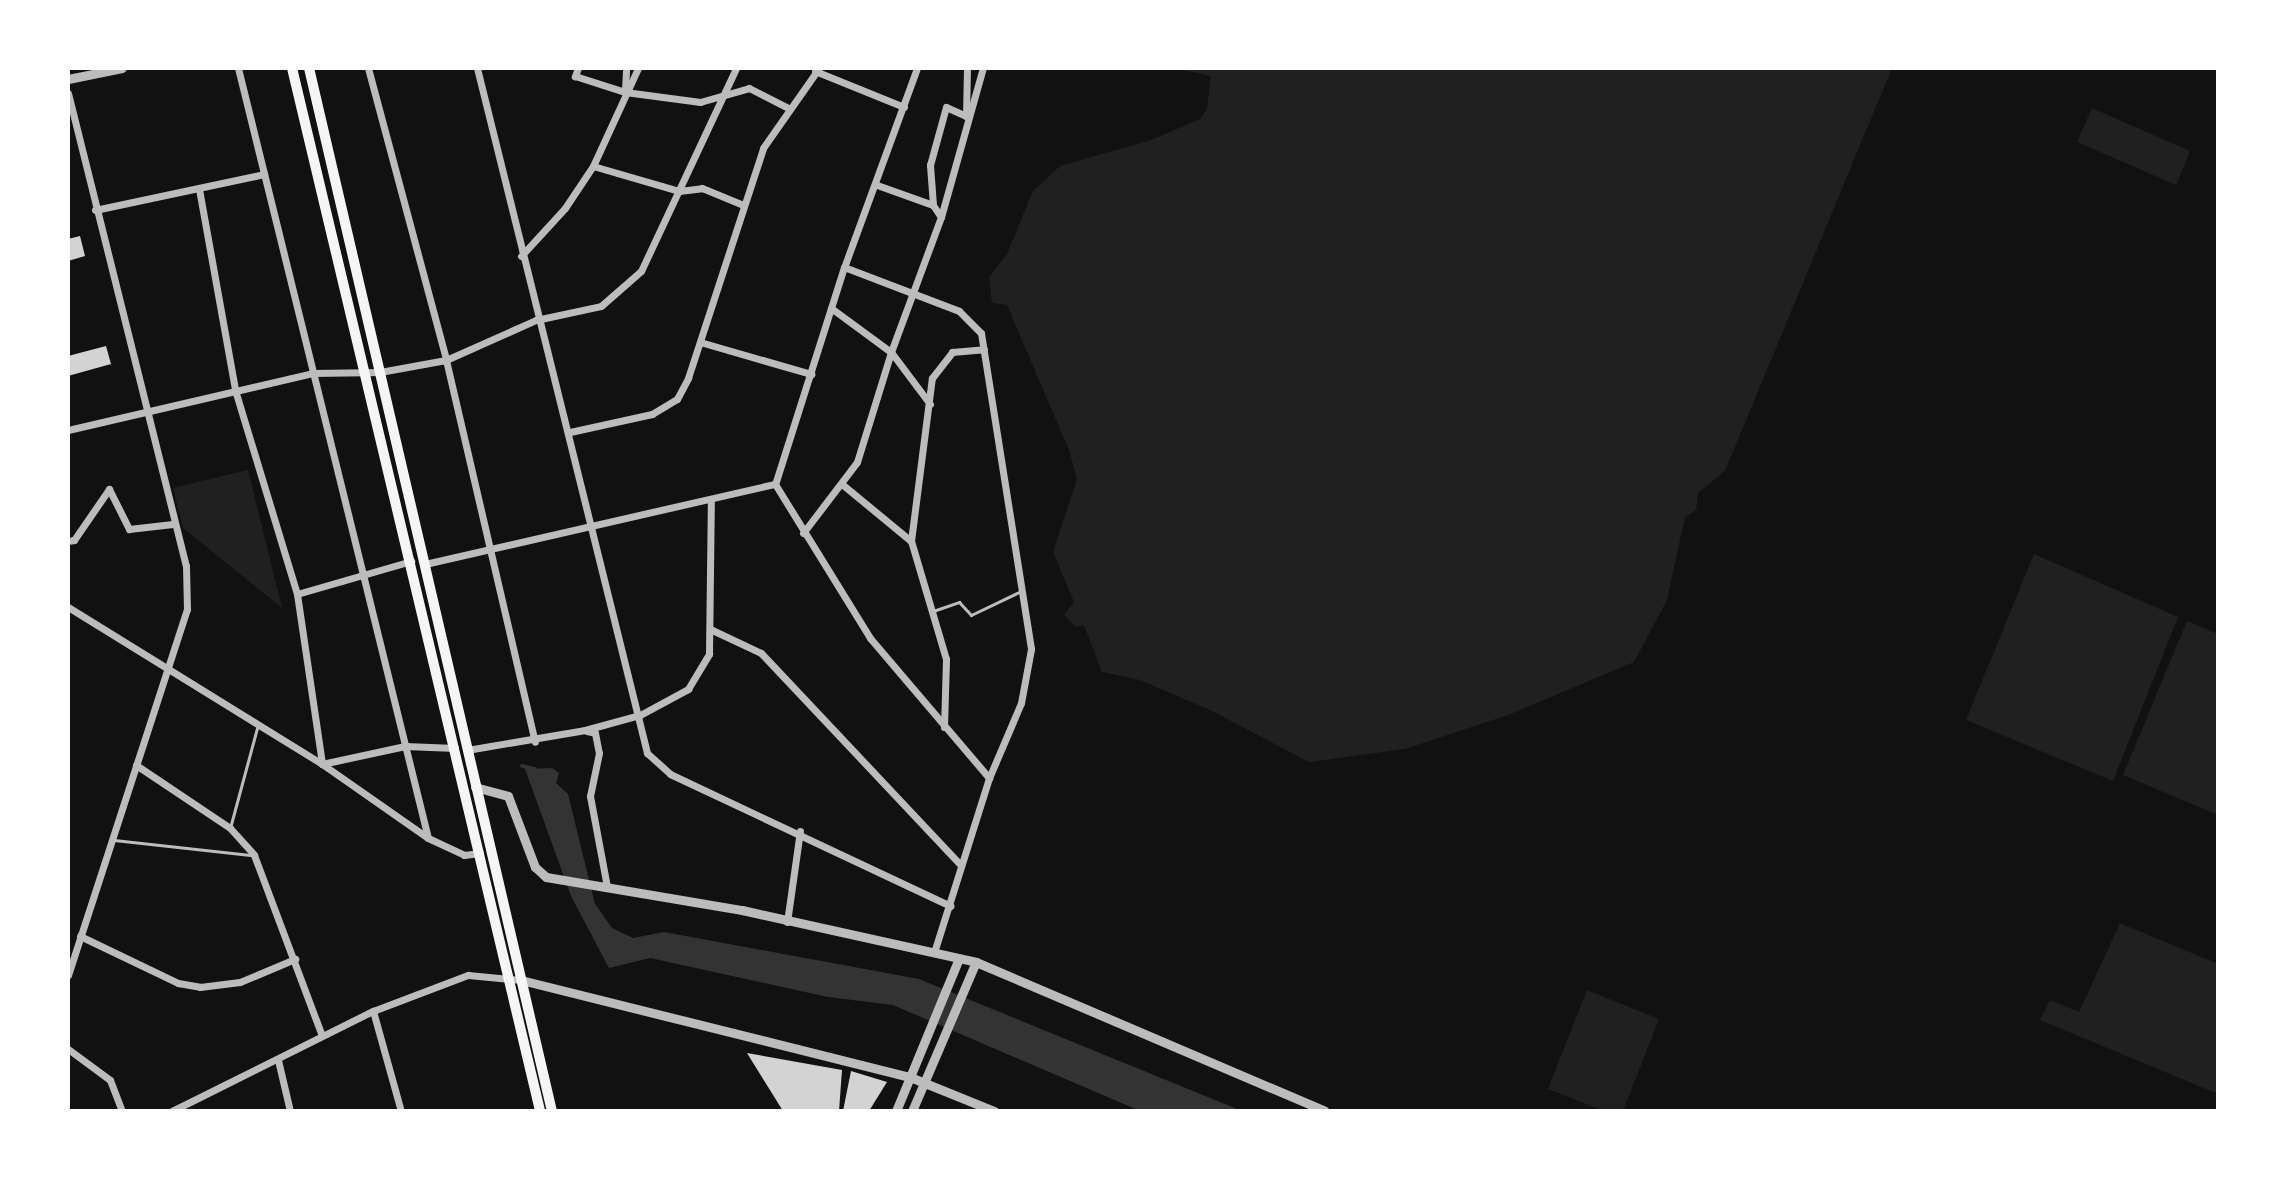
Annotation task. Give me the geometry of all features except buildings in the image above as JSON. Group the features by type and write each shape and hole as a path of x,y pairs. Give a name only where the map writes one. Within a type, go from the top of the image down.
{"main road":[{"path":"292,68 411,561 461,749 475,787 540,1111"},
{"path":"309,68 425,564 480,853 552,1111"}],"street":[{"path":"68,79 122,68"},
{"path":"238,68 366,574 428,838"},
{"path":"368,68 446,360 488,551 535,742"},
{"path":"477,68 536,320 570,432 647,753 656,764 950,906"},
{"path":"625,92 626,68"},
{"path":"521,256 565,208 593,166 638,68"},
{"path":"68,430 146,409 313,373 380,372 446,360 536,320 601,306 630,285 666,226 736,68"},
{"path":"917,68 877,185 844,267 775,484 870,638 989,778"},
{"path":"966,116 967,68"},
{"path":"803,533 843,485 861,452 891,352 941,217 966,116 983,68"},
{"path":"570,432 652,414 677,399 700,342 763,148 817,70 904,107"},
{"path":"576,72 625,92 700,102 749,88 790,109"},
{"path":"68,93 173,524 186,566 187,609 68,975"},
{"path":"941,217 933,205 930,165 946,107 966,116"},
{"path":"593,166 679,191 702,188 743,205"},
{"path":"95,210 264,174"},
{"path":"877,185 933,205"},
{"path":"199,189 235,390 297,594 322,764"},
{"path":"844,267 970,318 984,349 1022,591 1031,671 989,778 934,952"},
{"path":"831,308 891,352 930,404"},
{"path":"700,342 811,374"},
{"path":"944,727 948,667 911,541 932,378 944,358 964,349 984,349"},
{"path":"425,564 775,484"},
{"path":"843,485 911,541"},
{"path":"68,541 74,540 109,489 129,529 173,524"},
{"path":"322,764 405,746 461,749 535,742 640,715 688,689 709,654 711,500"},
{"path":"297,594 411,561"},
{"path":"68,607 257,728 322,764 428,838 464,855 480,853"},
{"path":"710,629 761,653 961,865"},
{"path":"585,730 595,733 599,753 590,796 607,887"},
{"path":"136,765 230,828 254,855 321,1033"},
{"path":"475,787 508,796 535,867 546,877 787,922 976,962 1325,1111"},
{"path":"787,922 800,831"},
{"path":"80,936 178,983 200,987 240,982 295,959"},
{"path":"896,1111 959,958"},
{"path":"912,1111 976,962"},
{"path":"172,1111 190,1107 321,1033 468,975 515,979 910,1077 994,1111"},
{"path":"373,1011 401,1111"},
{"path":"68,1049 110,1080 122,1111"},
{"path":"278,1060 290,1111"}],"lane":[{"path":"930,612 959,602 971,615 1022,591"},
{"path":"230,828 257,728"},
{"path":"113,840 254,855"}],"shaded area":[{"path":"1174,68 1892,68 1725,471 1698,493 1696,510 1685,517 1667,600 1634,662 1508,715 1405,749 1309,762 1212,711 1140,680 1102,672 1084,625 1076,627 1064,615 1074,602 1053,552 1077,479 1069,450 1007,305 992,303 989,277 1007,254 1033,191 1060,166 1151,140 1200,119 1207,109 1211,76"},
{"path":"2092,108 2190,151 2176,185 2077,142"},
{"path":"248,470 282,608 183,528 173,488"},
{"path":"2034,554 2178,617 2113,781 1966,720"},
{"path":"2187,621 2218,634 2218,815 2123,775"},
{"path":"552,768 559,773 556,783 568,794 595,904 612,928 633,938 664,932 919,979 1242,1111 1140,1111 893,1005 828,997 650,958 609,968 571,896 525,769"},
{"path":"2120,923 2218,964 2218,1094 2040,1020 2050,1000 2079,1012"},
{"path":"1587,990 1659,1019 1623,1111 1604,1111 1548,1089"}],"waterway":[{"path":"522,766 535,769"}]}
